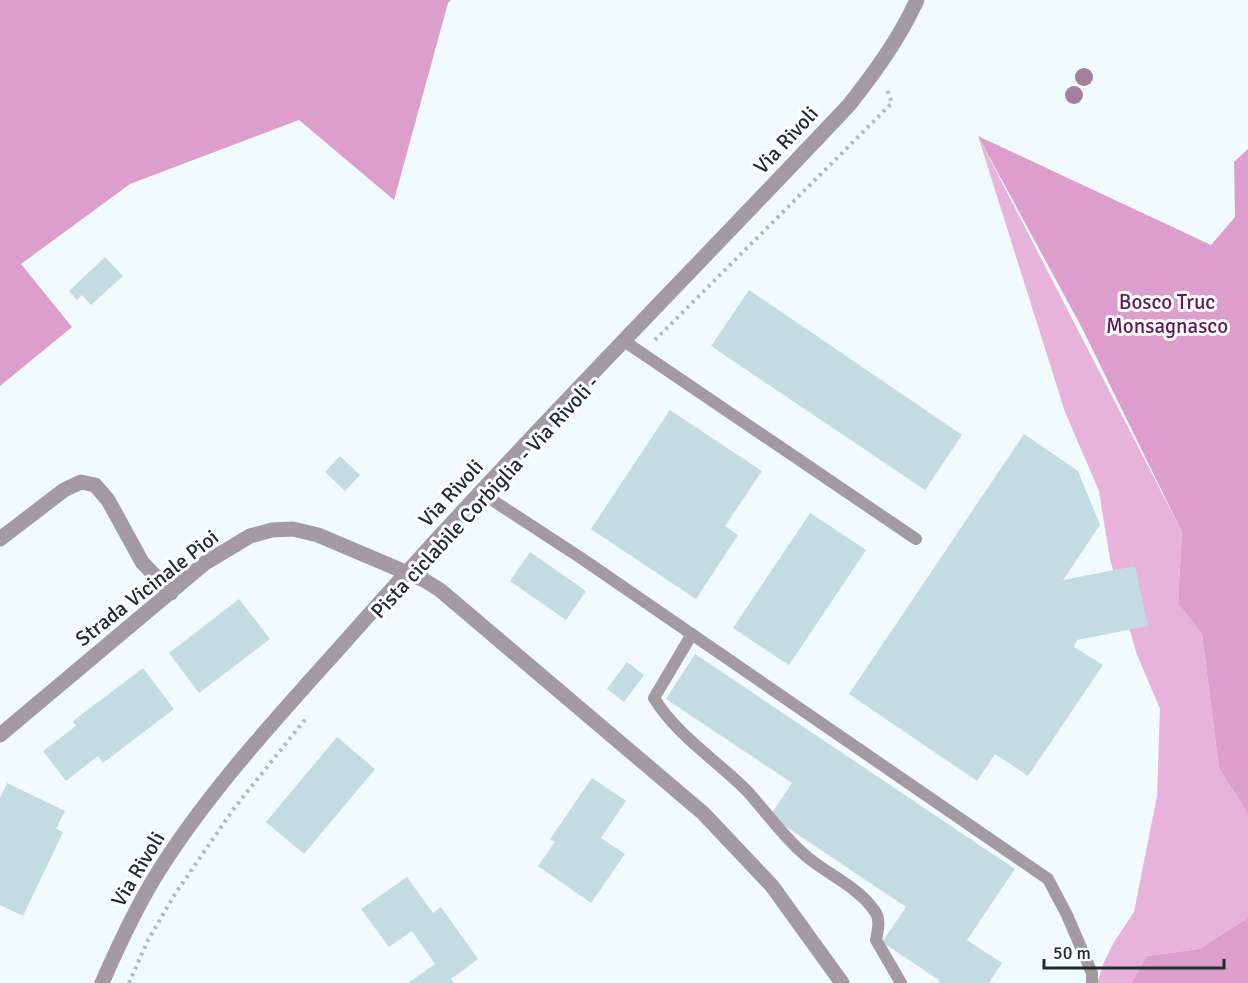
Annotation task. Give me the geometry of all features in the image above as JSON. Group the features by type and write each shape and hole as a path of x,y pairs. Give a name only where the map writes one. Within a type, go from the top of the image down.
{"street":[{"name":"Via Rivoli","path":"102,983 135,912 182,837 262,736 480,492 849,105 879,67 906,26 917,0"},
{"path":"0,539 64,490 81,482 95,485 108,500 142,562 171,593"},
{"name":"Strada Vicinale Pioi","path":"0,735 206,563 250,536 272,530 293,529 318,535 405,574 424,580 440,590 703,813 772,886 842,983"}],"lane":[{"path":"624,341 916,539"},
{"path":"480,492 692,634 1048,879 1067,915 1092,973 1092,983"},
{"path":"692,634 654,698 658,705 689,738 746,790 805,856 862,897 876,911 879,922 876,940 901,983"}],"path":[{"path":"643,352 892,103 879,67"},
{"path":"129,983 147,942 175,894 235,807 309,714"}],"shaded area":[{"path":"978,136 1182,532 1178,603 1202,634 1219,768 1248,814 1248,918 1199,949 1147,956 1131,983 1097,983 1114,942 1134,912 1157,796 1160,709 1136,652 1110,559 1099,491 1065,412"}],"green space":[{"path":"0,0 451,0 448,3 394,200 299,120 130,184 21,264 72,327 0,386"},
{"name":"Bosco Truc Monsagnasco","path":"978,136 1211,245 1235,217 1234,162 1248,149 1248,814 1219,768 1202,634 1178,603 1182,532 1082,328"},
{"path":"1248,918 1248,983 1131,983 1147,956 1199,949"}],"building":[{"path":"105,257 123,276 91,305 82,295 77,300 69,291"},
{"path":"749,290 962,435 925,490 711,346"},
{"path":"670,410 762,471 725,526 738,535 696,599 591,529"},
{"path":"1024,434 1078,471 1100,525 1063,580 1135,566 1148,626 1077,640 1074,647 1103,665 1028,776 995,754 977,781 849,694"},
{"path":"340,456 360,475 345,491 325,472"},
{"path":"810,513 866,550 789,665 733,628"},
{"path":"530,552 586,591 566,620 510,581"},
{"path":"239,599 270,639 199,693 169,653"},
{"path":"695,654 1015,869 967,940 1002,963 989,983 938,983 940,981 882,942 906,907 770,816 792,783 666,699"},
{"path":"627,662 644,675 624,702 607,689"},
{"path":"143,668 174,709 103,763 98,756 66,781 43,751 76,726 73,721"},
{"path":"337,737 375,769 304,854 266,822"},
{"path":"592,778 626,801 601,838 625,854 591,903 538,866 555,842 550,839"},
{"path":"7,783 65,811 56,829 63,832 23,916 0,905 0,798"},
{"path":"407,877 433,913 441,907 478,959 451,979 454,983 408,983 435,964 412,931 389,947 361,909"}]}
